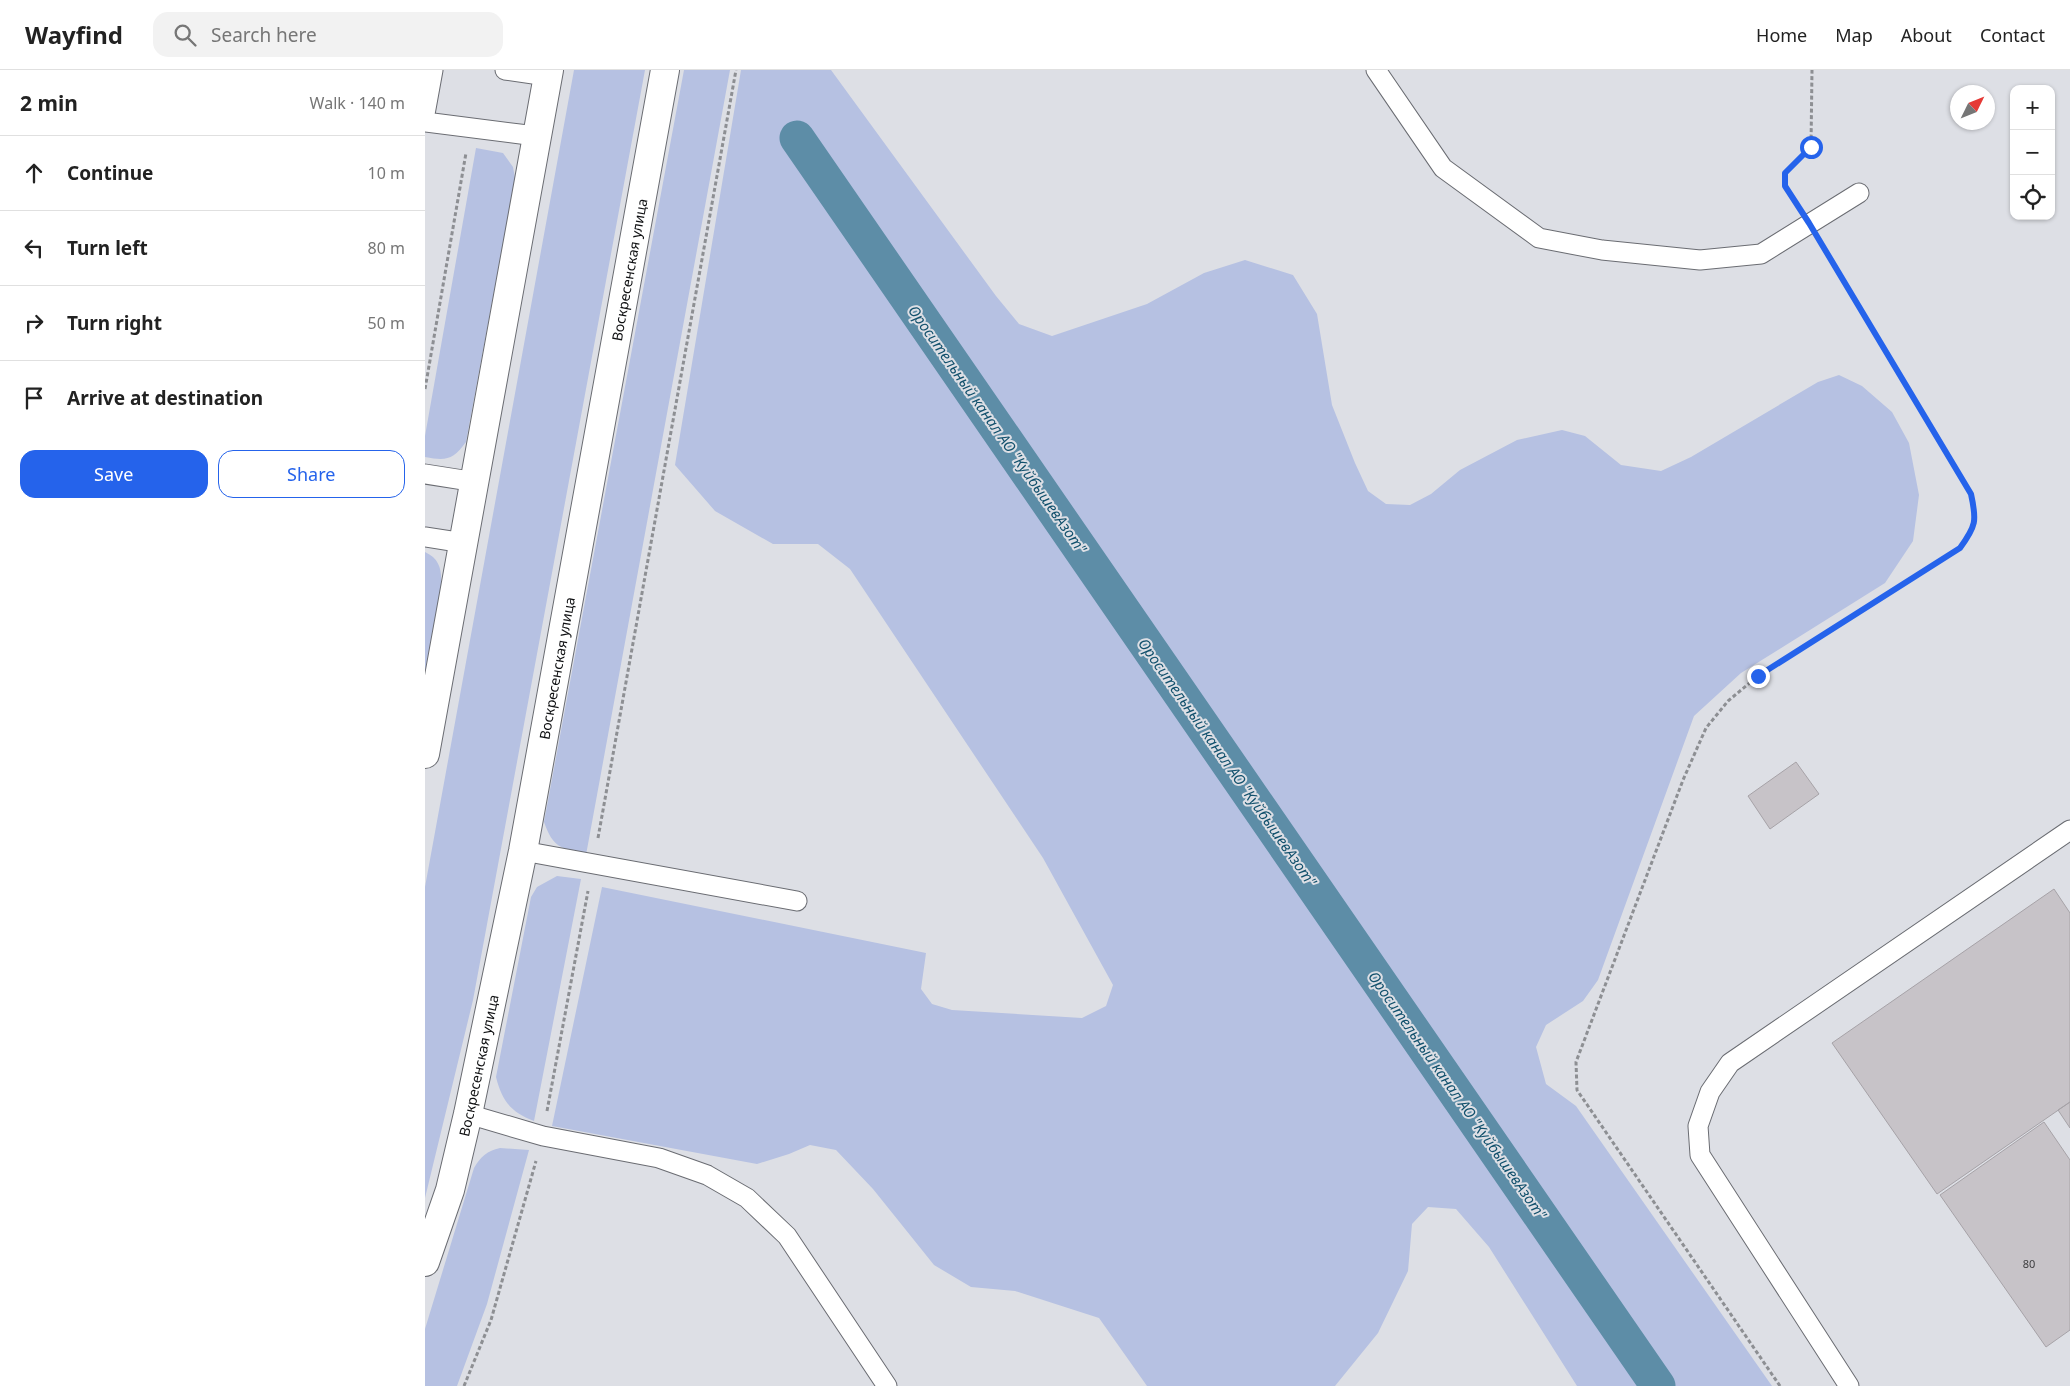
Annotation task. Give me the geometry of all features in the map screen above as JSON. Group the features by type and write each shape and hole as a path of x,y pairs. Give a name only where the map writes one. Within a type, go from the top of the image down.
{"main road":[{"name":"Воскресенская улица","path":"425,1262 450,1190 469,1114 523,851 665,70"},
{"path":"425,754 476,482 548,73"}],"lane":[{"path":"425,114 433,70"},
{"path":"505,70 548,73"},
{"path":"1376,70 1443,168 1539,238 1602,250 1700,260 1761,254 1859,193"},
{"path":"425,122 536,136"},
{"path":"425,474 476,482"},
{"path":"425,537 464,543"},
{"path":"1849,1386 1700,1155 1698,1126 1710,1092 1730,1063 2070,830"},
{"path":"523,851 797,901"},
{"path":"469,1114 543,1136 659,1158 707,1175 747,1198 787,1236 887,1386"}],"path":[{"path":"464,1386 491,1320 543,1136 736,70"},
{"path":"1780,1386 1577,1090 1576,1062 1683,780 1706,728 1728,701 1758,676 1960,548 1973,530 1975,510 1971,494 1785,186 1785,173 1811,147 1812,70"},
{"path":"425,389 467,145"}],"shaded area":[{"path":"574,70 645,70 473,1000 425,1198 425,887"},
{"path":"684,70 730,70 586,855 559,846 547,831 544,822"},
{"path":"741,70 831,70 996,296 1019,324 1052,336 1147,304 1204,273 1245,260 1293,275 1317,314 1332,405 1355,463 1368,491 1386,504 1410,505 1431,494 1460,470 1517,440 1562,430 1585,436 1621,465 1661,471 1691,457 1818,382 1839,375 1862,386 1892,412 1909,443 1919,495 1913,541 1885,583 1741,673 1694,716 1598,980 1583,1001 1546,1025 1536,1047 1546,1084 1576,1106 1772,1386 1577,1386 1489,1247 1456,1209 1428,1207 1412,1224 1408,1271 1378,1333 1335,1386 1147,1386 1099,1318 1015,1291 971,1287 934,1265 873,1189 836,1150 810,1145 757,1164 552,1126 602,887 926,953 921,989 932,1004 952,1010 1082,1018 1106,1006 1113,985 1043,858 850,569 818,544 773,544 715,511 675,465"},
{"path":"476,148 503,153 513,167 515,178 466,442 453,456 448,458 425,457 425,436"},
{"path":"425,552 434,558 439,566 441,586 425,672"},
{"path":"557,876 581,879 534,1121 519,1114 509,1105 501,1093 496,1077 531,897 537,887"},
{"path":"500,1148 529,1150 487,1304 457,1386 425,1386 425,1329 474,1168 485,1155"}],"building":[{"path":"1796,762 1819,794 1770,829 1748,796"},
{"path":"2054,889 2070,913 2070,1102 1937,1194 1832,1043"},
{"path":"2070,1102 2070,1128 2058,1110"},
{"path":"2044,1122 2070,1160 2070,1330 2046,1347 1940,1195"}],"waterway":[{"name":"Оросительный канал АО \"КуйбышевАзот\"","path":"797,138 1658,1386"}],"route":[{"path":"1758,676 1960,548 1973,530 1975,510 1971,494 1785,186 1785,173 1811,147"}]}
